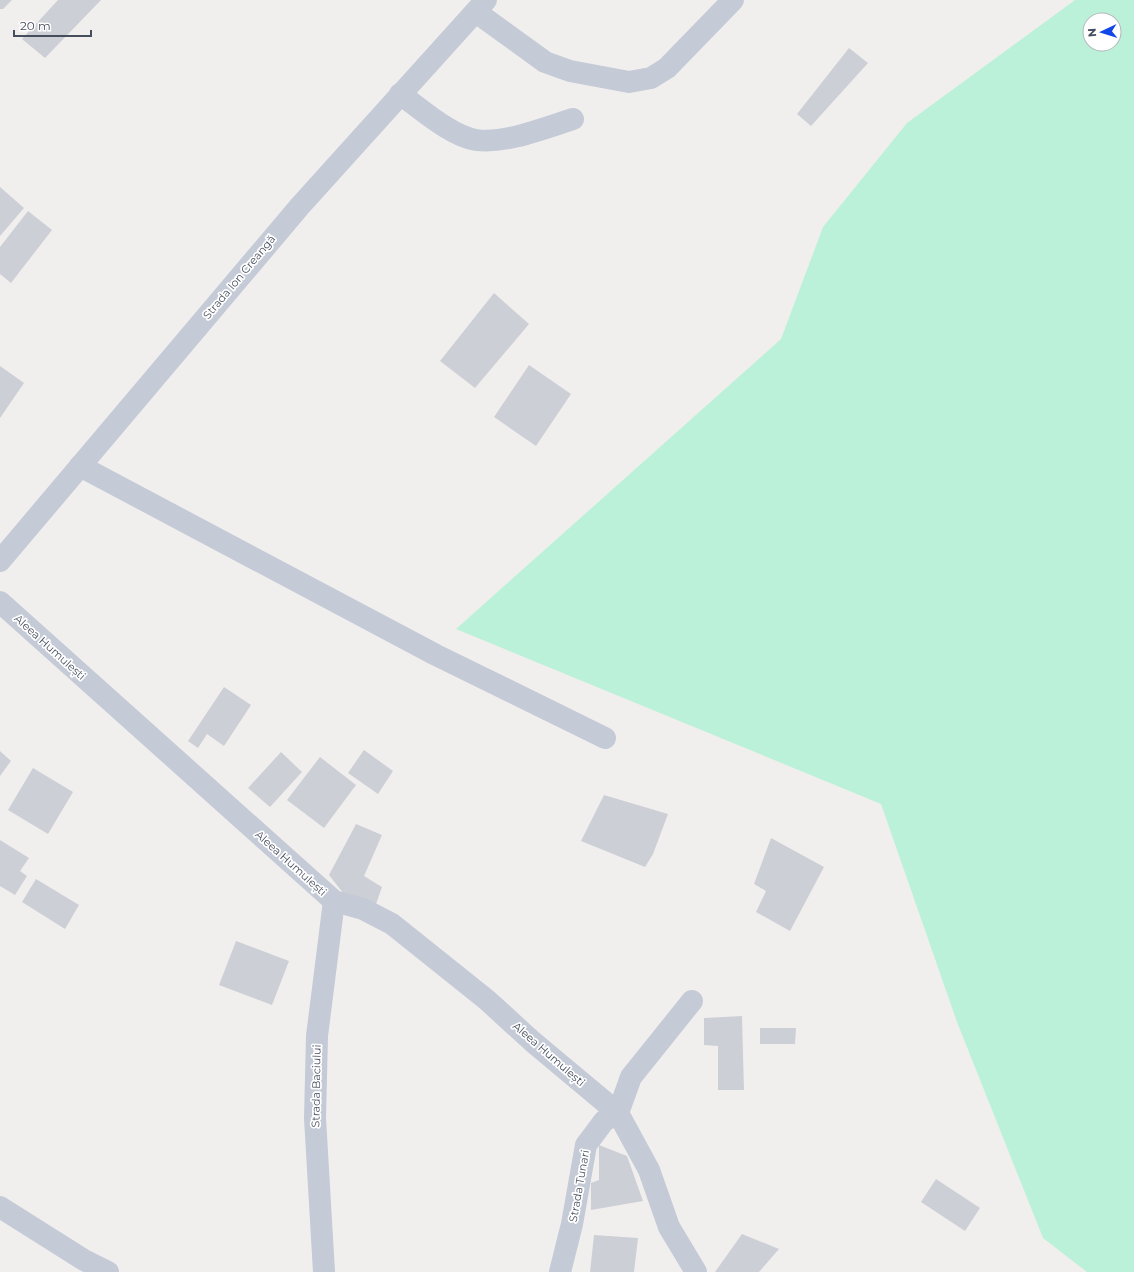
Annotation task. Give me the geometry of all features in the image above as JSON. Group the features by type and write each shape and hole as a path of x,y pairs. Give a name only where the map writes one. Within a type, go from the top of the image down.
{"street":[{"path":"481,6 545,62 570,70 628,82 651,78 667,68 733,0"},
{"name":"Strada Ion Creangă","path":"0,561 300,206 481,6"},
{"path":"400,94 454,132 476,140 499,139 573,120"},
{"path":"80,466 436,655 605,738"},
{"name":"Aleea Humulești","path":"0,602 334,901 363,909 392,924 487,1000 533,1042 618,1113 649,1170 669,1226 696,1272"},
{"name":"Strada Baciului","path":"324,1272 315,1110 317,1036 334,901"},
{"path":"618,1113 631,1078 692,1001"},
{"name":"Strada Tunari","path":"560,1272 572,1224 586,1145 604,1121 618,1113"},
{"path":"0,1207 84,1260 108,1272"}],"green space":[{"path":"1075,0 1134,0 1134,1272 1087,1272 1043,1238 957,1022 881,804 456,629 781,339 823,227 907,123"}],"building":[{"path":"0,0 12,0 3,9 0,9"},
{"path":"58,0 101,0 45,58 22,39"},
{"path":"849,48 868,63 811,126 797,114"},
{"path":"0,187 24,208 0,236"},
{"path":"28,211 52,230 11,283 0,274 0,247"},
{"path":"494,293 529,324 475,388 440,361"},
{"path":"529,365 571,394 536,446 494,417"},
{"path":"0,366 24,383 0,418"},
{"path":"224,687 251,705 224,746 207,734 198,748 188,741"},
{"path":"364,750 393,771 378,794 348,773"},
{"path":"0,751 11,761 0,776"},
{"path":"281,752 302,772 270,807 248,788"},
{"path":"320,757 356,785 324,828 287,800"},
{"path":"33,768 73,792 48,834 8,810"},
{"path":"604,795 668,814 653,854 645,867 581,841"},
{"path":"356,824 382,835 364,876 382,887 375,907 347,898 329,875"},
{"path":"771,838 824,867 790,931 756,912 766,891 754,884"},
{"path":"0,840 29,858 20,871 27,876 15,895 0,886"},
{"path":"36,879 79,905 65,929 22,902"},
{"path":"236,941 289,961 272,1005 219,985"},
{"path":"742,1016 744,1090 718,1090 718,1046 704,1045 704,1018"},
{"path":"760,1028 796,1028 795,1044 760,1044"},
{"path":"599,1145 627,1156 643,1201 591,1210 591,1183 599,1180"},
{"path":"936,1179 980,1208 965,1231 921,1202"},
{"path":"742,1234 779,1249 759,1272 715,1272"},
{"path":"594,1235 638,1238 634,1272 590,1272"}]}
